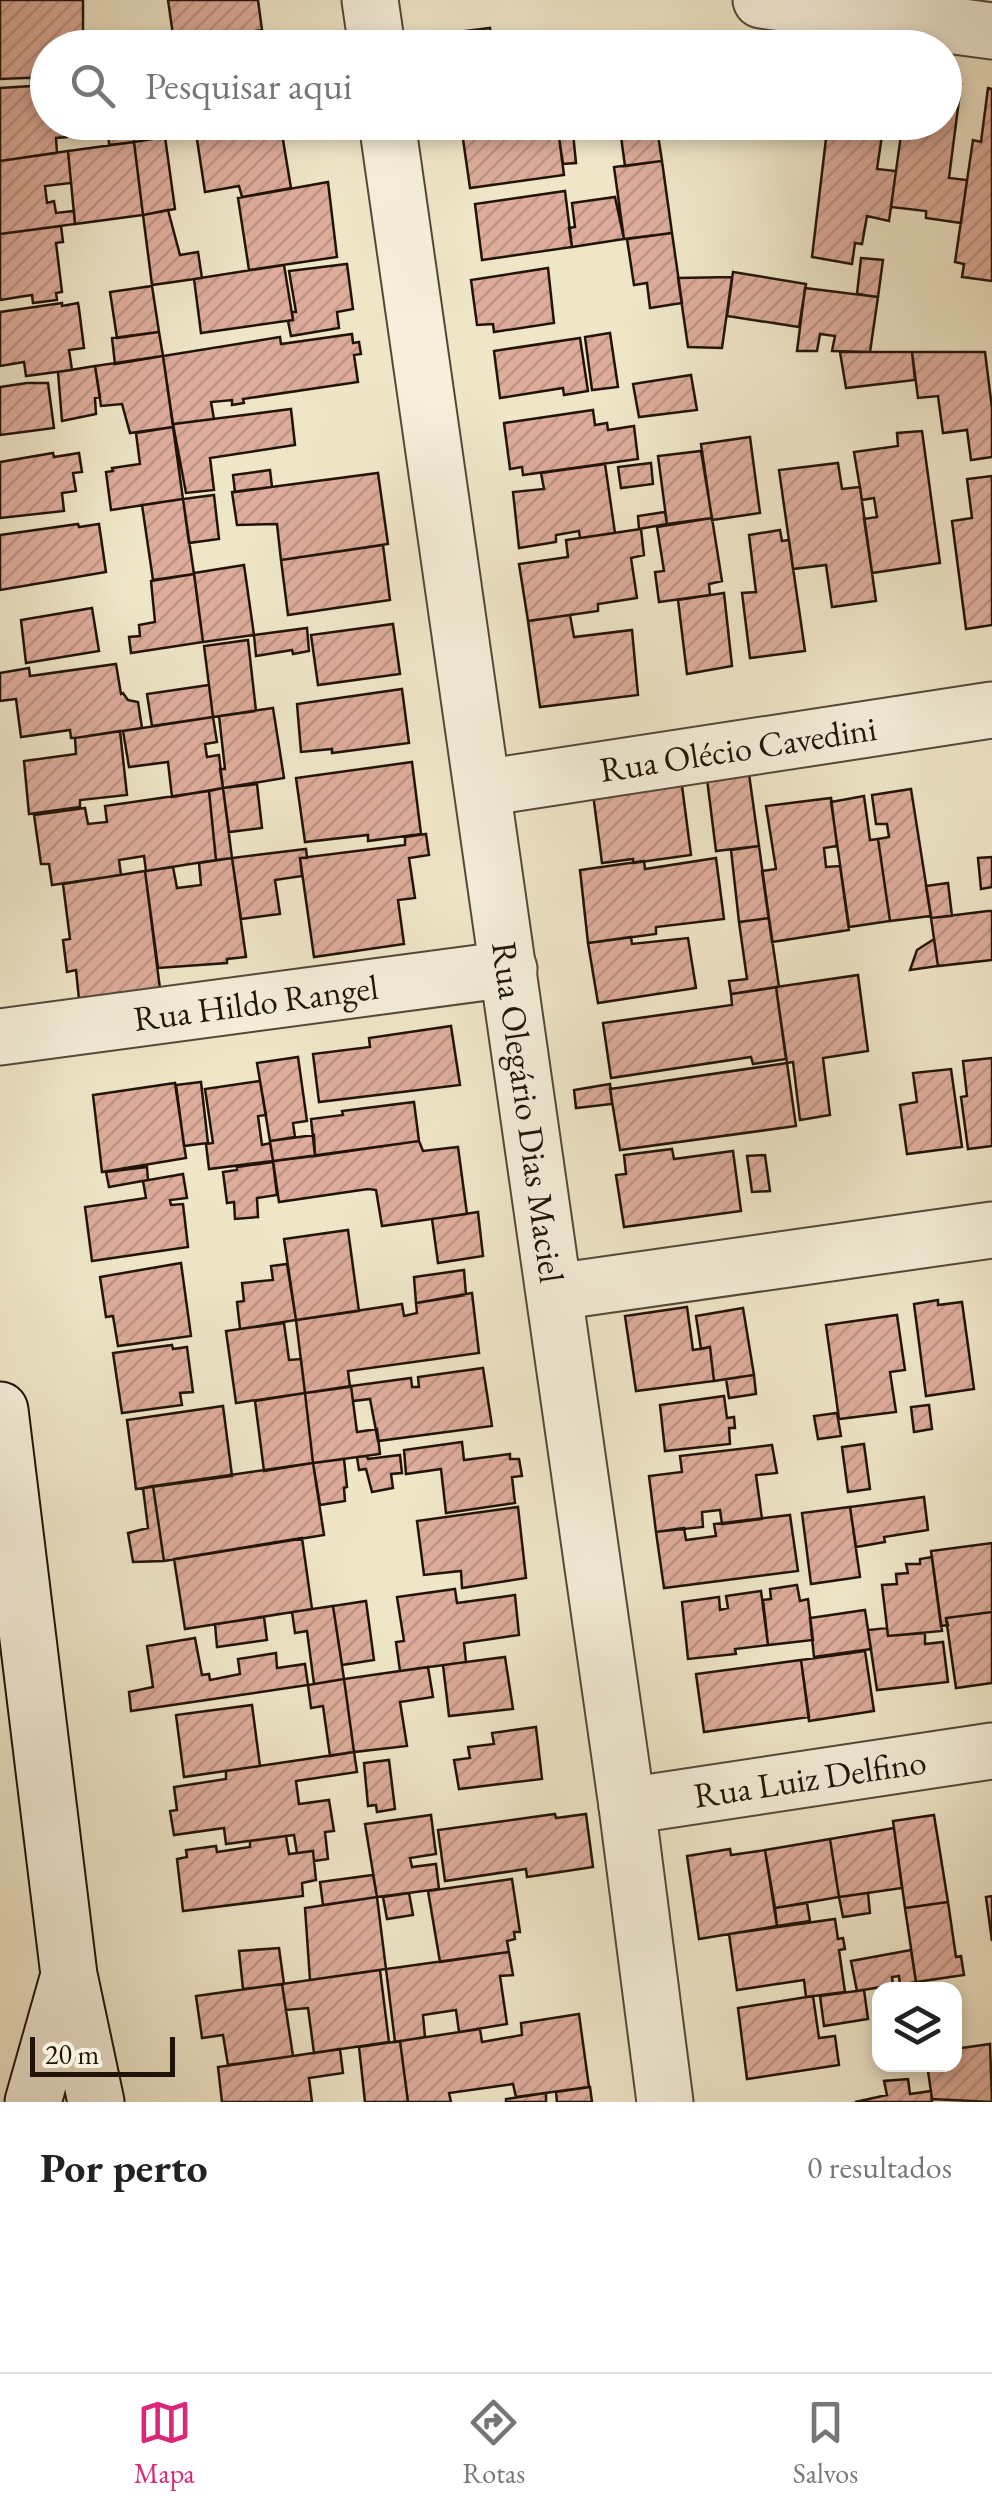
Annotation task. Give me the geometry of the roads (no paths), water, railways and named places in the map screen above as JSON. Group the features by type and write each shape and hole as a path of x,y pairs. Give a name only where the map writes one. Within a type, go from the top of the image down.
{"street":[{"path":"370,0 374,30"},
{"path":"761,0 992,31"},
{"name":"Rua Olegário Dias Maciel","path":"391,140 627,1806 665,2102"},
{"name":"Rua Olécio Cavedini","path":"484,788 992,710"},
{"name":"Rua Hildo Rangel","path":"0,1037 509,968"},
{"path":"555,1292 992,1230"},
{"path":"0,1410 69,1975 96,2102"},
{"name":"Rua Luiz Delfino","path":"627,1806 992,1752"},
{"path":"34,2102 69,1975"}]}
